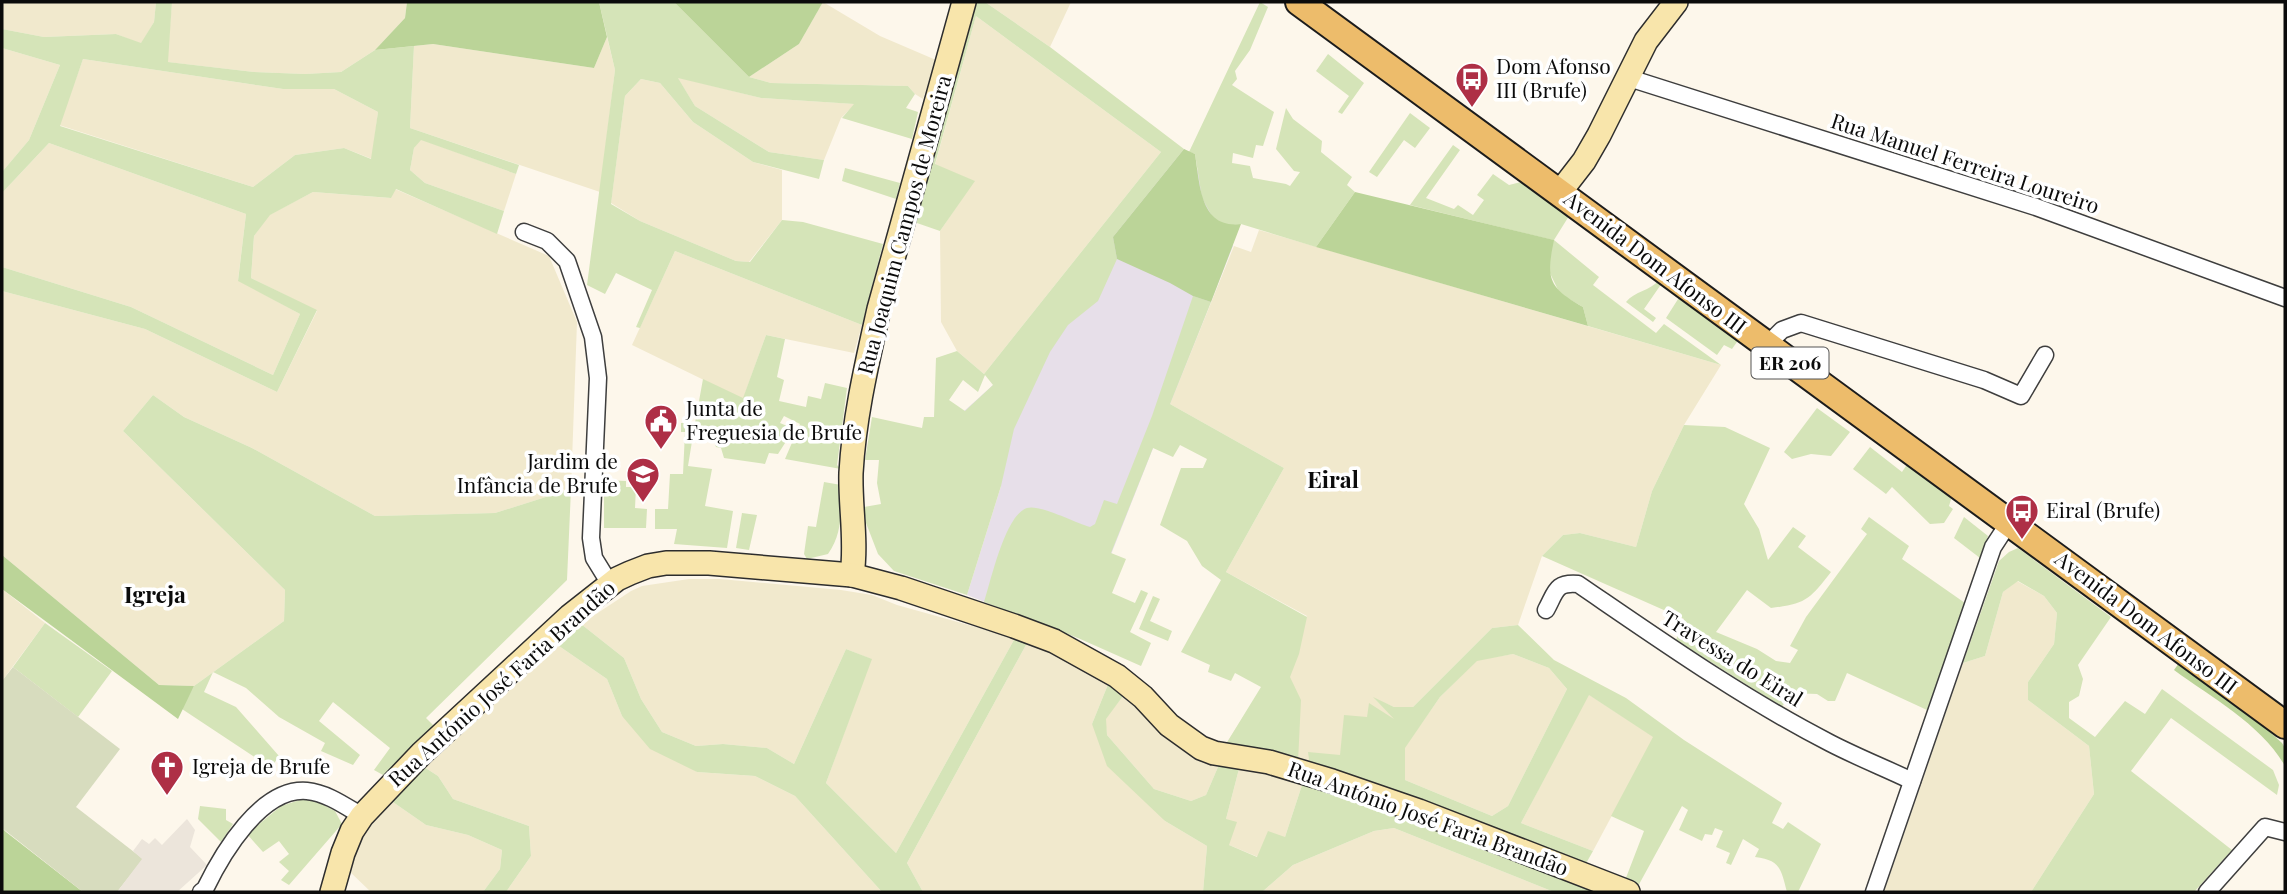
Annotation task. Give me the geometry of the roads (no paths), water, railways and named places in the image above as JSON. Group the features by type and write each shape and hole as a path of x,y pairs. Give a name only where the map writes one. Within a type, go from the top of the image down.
{"main road":[{"name":"Avenida Dom Afonso III","path":"1299,2 1766,346 2010,521 2284,725"}],"street":[{"name":"Rua Joaquim Campos de Moreira","path":"852,575 854,558 851,475 867,360 882,296 964,2"},
{"path":"1560,192 1584,161 1646,41 1676,2"},
{"name":"Rua Manuel Ferreira Loureiro","path":"1629,78 2036,207 2285,298"},
{"path":"524,232 547,241 567,261 593,337 598,378 592,538 594,558 610,584"},
{"path":"1766,346 1782,330 1801,323 1984,380 2021,396 2045,355"},
{"path":"1874,892 1993,547 2010,521"},
{"name":"Rua António José Faria Brandão","path":"332,892 343,853 362,816 446,731 570,617 610,584 648,566 709,563 852,575 901,588 1054,640 1117,676 1143,697 1169,725 1201,748 1214,753 1269,762 1345,785 1628,892"},
{"name":"Travessa do Eiral","path":"1546,610 1560,585 1578,584 1670,646 1779,713 1830,743 1912,781"},
{"path":"207,891 232,840 266,806 286,795 297,791 316,793 362,816"},
{"path":"2207,892 2266,827 2285,832"}],"place":[{"name":"Dom Afonso III (Brufe)","path":"1472,109"},
{"name":"Junta de Freguesia de Brufe","path":"661,451"},
{"name":"Jardim de Infância de Brufe","path":"643,504"},
{"name":"Eiral (Brufe)","path":"2022,541"},
{"name":"Igreja de Brufe","path":"167,797"}],"district":[{"name":"Eiral","path":"1333,480"},
{"name":"Igreja","path":"155,595"}]}
